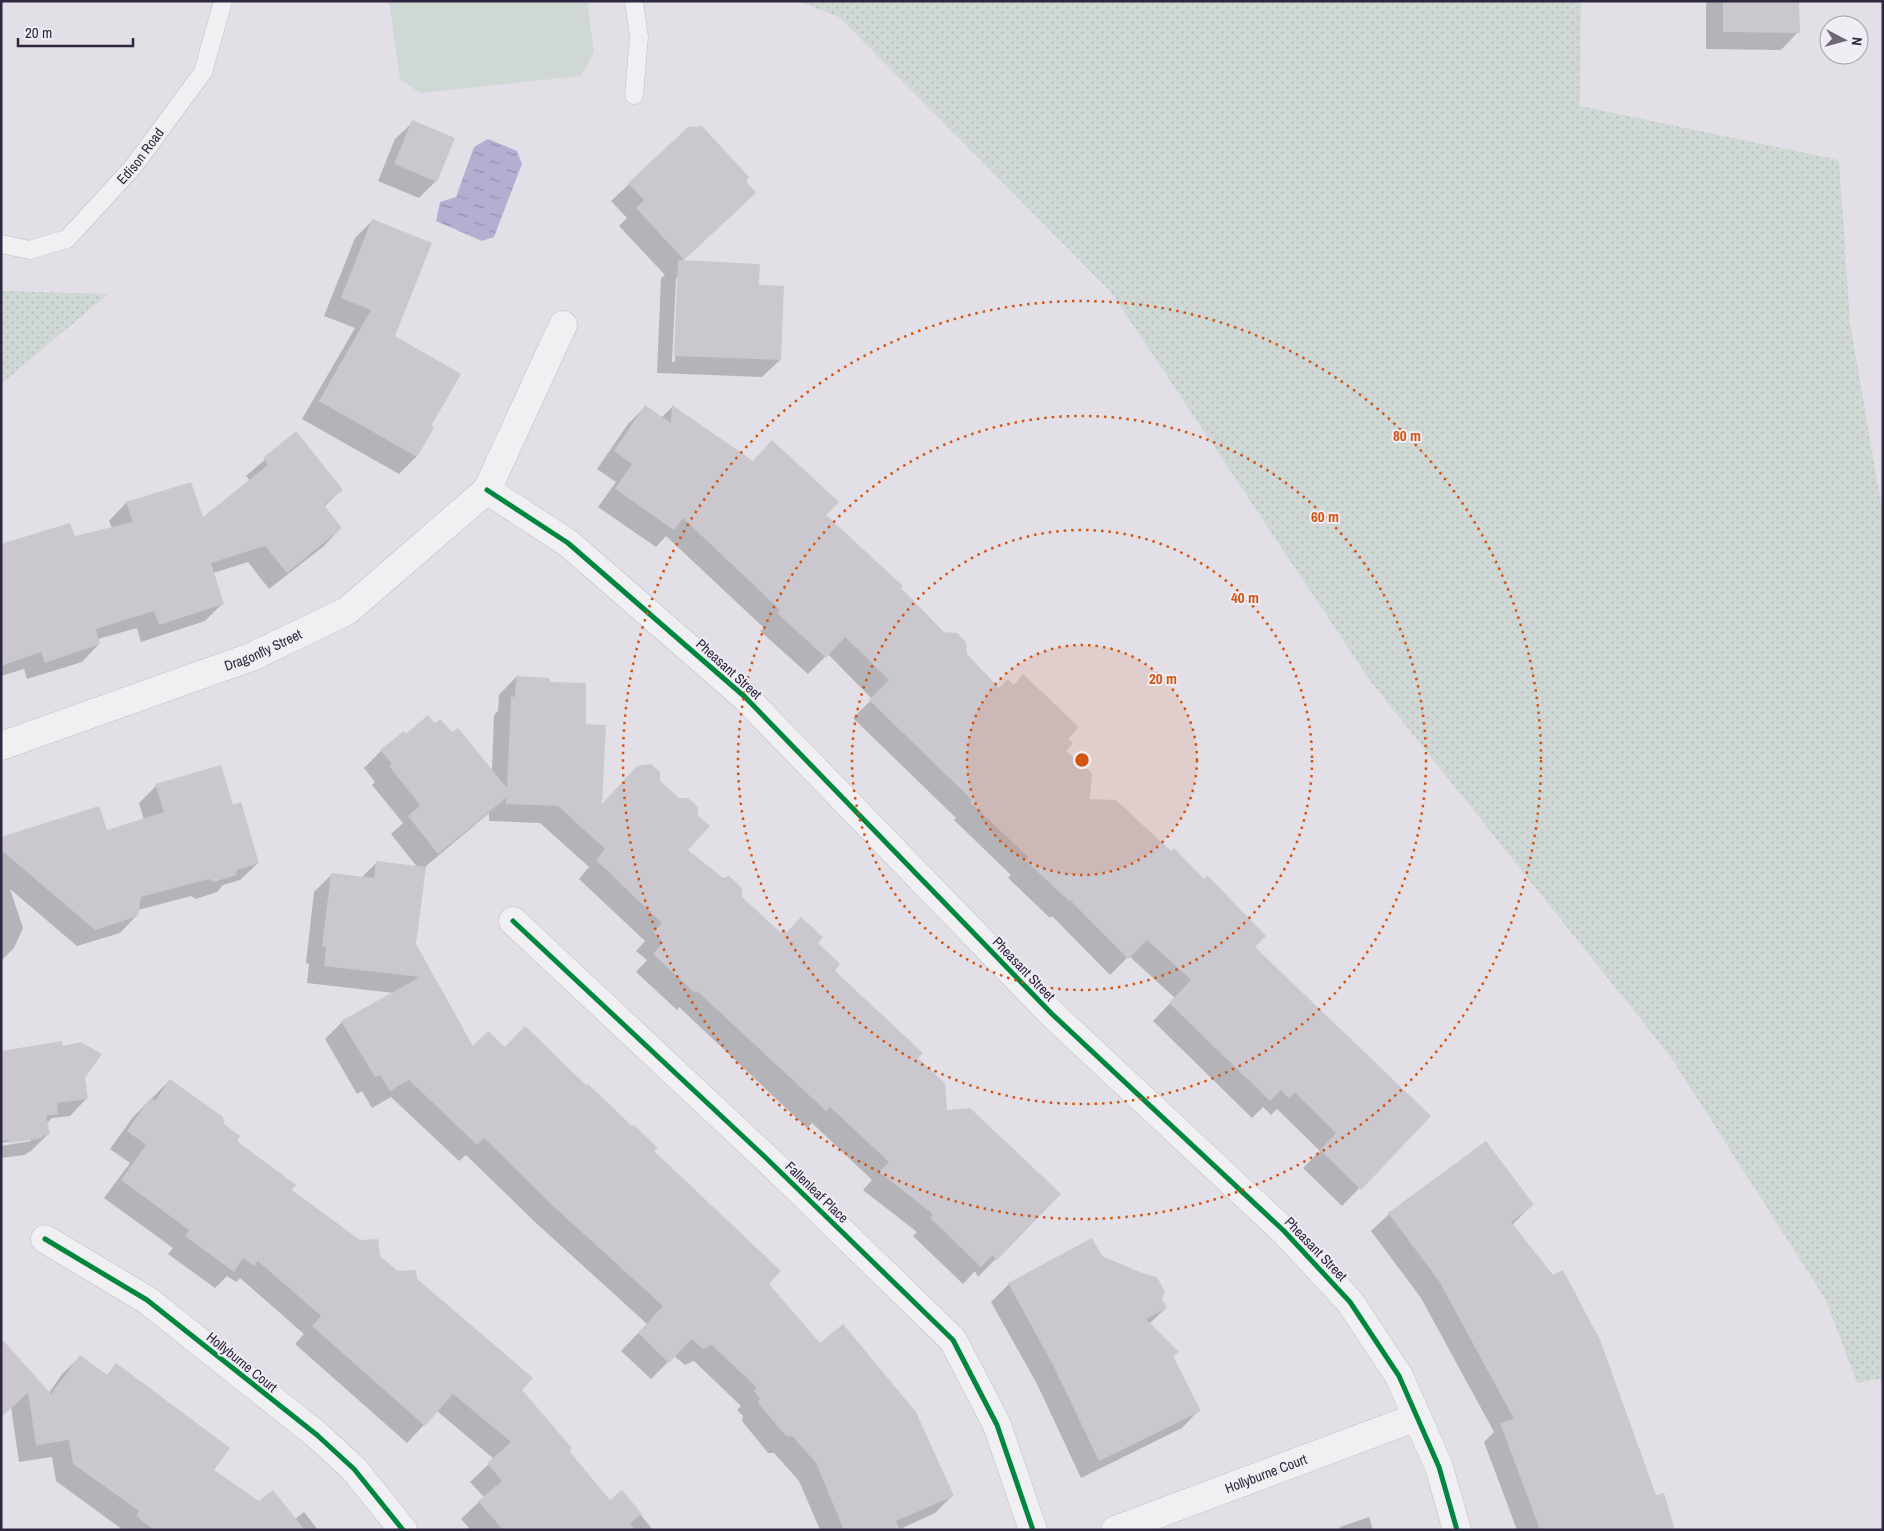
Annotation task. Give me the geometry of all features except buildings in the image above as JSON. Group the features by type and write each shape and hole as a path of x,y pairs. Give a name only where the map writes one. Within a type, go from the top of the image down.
{"street":[{"path":"487,490 563,325"},
{"name":"Dragonfly Street","path":"1,746 252,657 347,611 487,490"},
{"name":"Pheasant Street","path":"487,490 568,544 746,697 1052,1014 1284,1231 1350,1302 1399,1376 1439,1467 1457,1530"},
{"name":"Fallenleaf Place","path":"513,921 765,1157 953,1340 998,1425 1033,1530"},
{"name":"Hollyburne Court","path":"45,1238 147,1300 317,1435 354,1469 403,1530"},
{"name":"Hollyburne Court","path":"1115,1530 1416,1417"}],"lane":[{"name":"Edison Road","path":"1,244 30,250 67,239 107,196 133,167 204,72 223,1"},
{"path":"634,1 639,37 634,95"}],"shaded area":[{"path":"389,1 587,1 594,52 581,76 420,93 400,79"},
{"path":"797,1 1581,1 1580,106 1839,160 1850,323 1883,515 1883,1378 1857,1383 1826,1300 1670,1056 1371,682 1111,292 839,17"},
{"path":"1,291 108,294 1,384"}],"water":[{"path":"488,139 517,151 522,164 494,237 482,241 436,221 440,202 456,197 474,147"}],"cycle path":[{"path":"487,490 568,543 745,697 1052,1014 1284,1231 1350,1302 1399,1376 1439,1467 1457,1530"},
{"path":"513,921 765,1157 953,1340 997,1425 1033,1530"},
{"path":"45,1239 147,1300 317,1435 354,1469 403,1530"}]}
